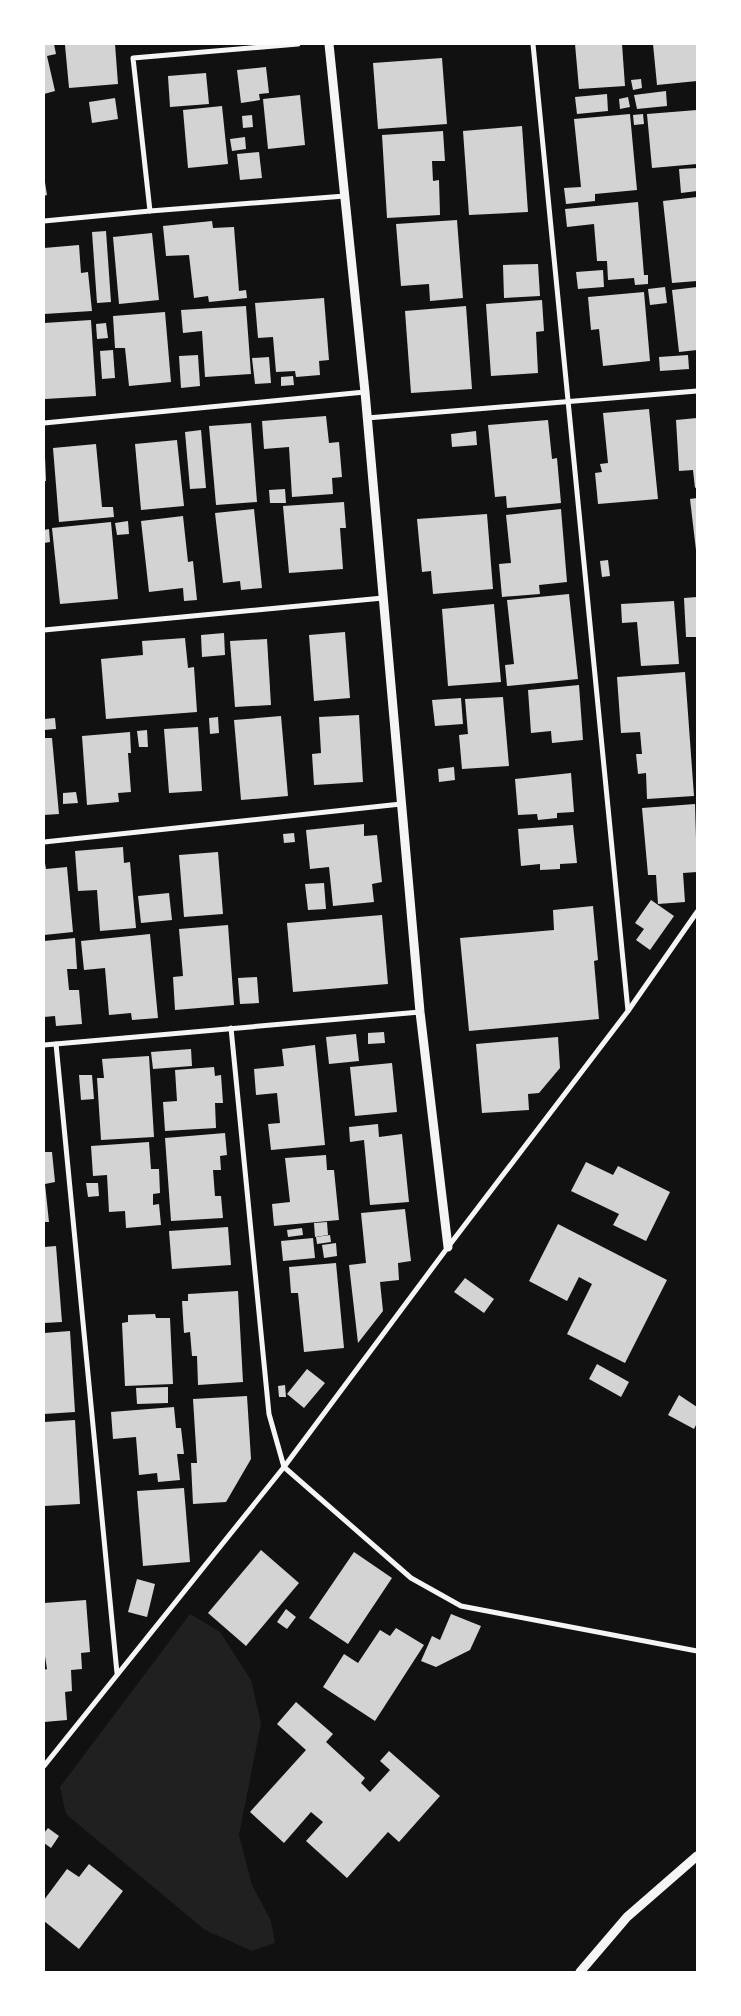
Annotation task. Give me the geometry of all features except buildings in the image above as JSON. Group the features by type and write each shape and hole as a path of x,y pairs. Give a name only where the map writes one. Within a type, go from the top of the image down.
{"street":[{"path":"150,211 133,58 298,44"},
{"path":"329,44 365,392 420,1012 448,1248"},
{"path":"533,44 628,1011"},
{"path":"44,221 346,196"},
{"path":"367,418 697,391"},
{"path":"44,423 365,392"},
{"path":"44,630 383,598"},
{"path":"44,842 401,804"},
{"path":"44,1766 284,1467 628,1011 697,912"},
{"path":"44,1045 420,1012"},
{"path":"231,1028 268,1414 284,1467 411,1578 461,1606 697,1651"},
{"path":"56,1044 117,1673"},
{"path":"580,1972 627,1917 697,1856"}],"shaded area":[{"path":"190,1614 220,1632 251,1680 261,1723 239,1835 252,1885 271,1921 275,1943 252,1951 205,1930 66,1814 60,1787"}]}
